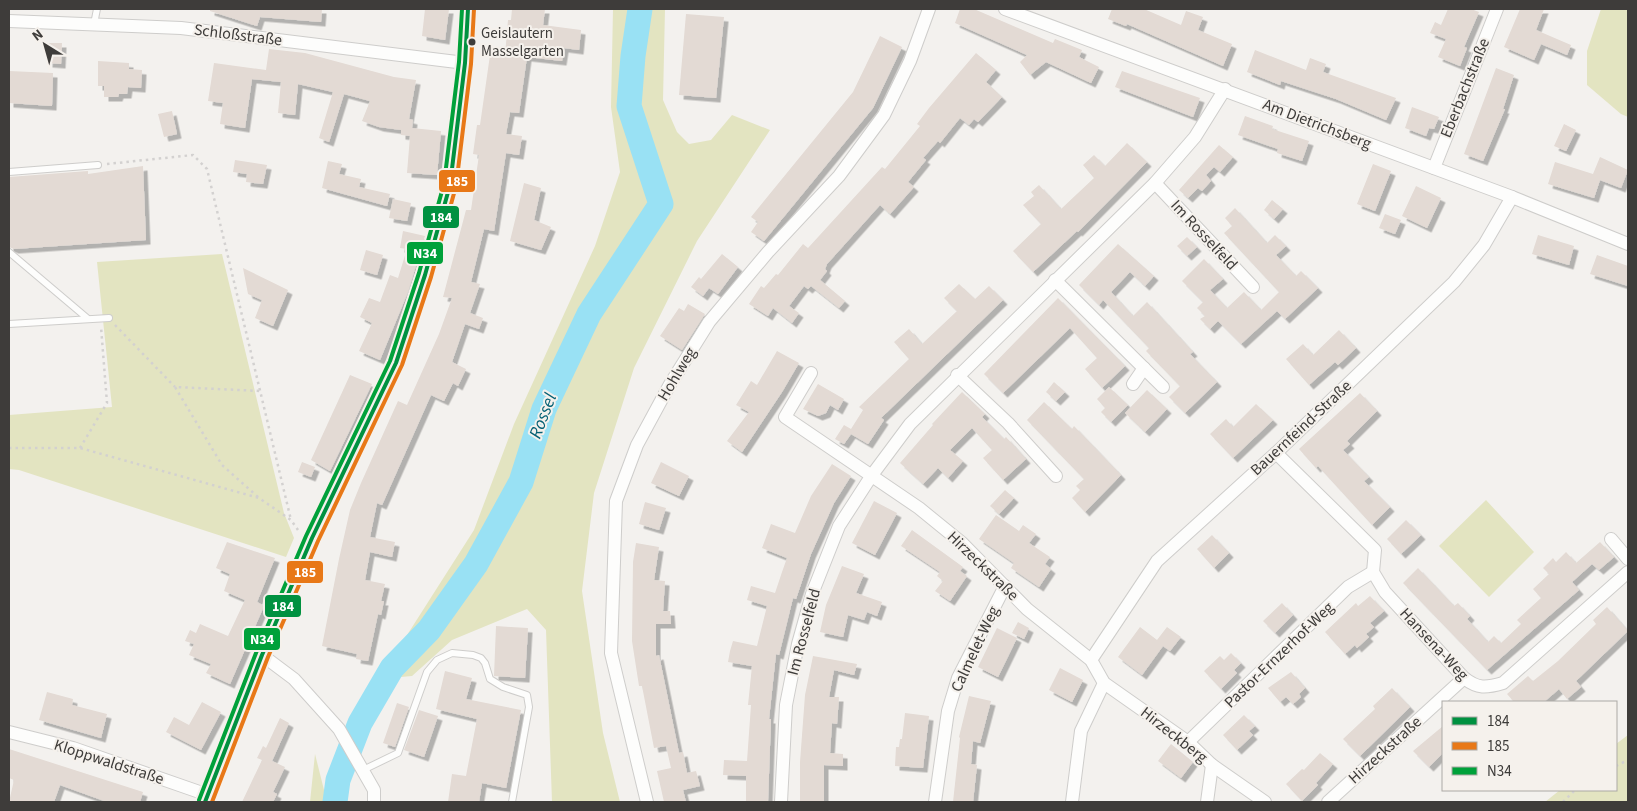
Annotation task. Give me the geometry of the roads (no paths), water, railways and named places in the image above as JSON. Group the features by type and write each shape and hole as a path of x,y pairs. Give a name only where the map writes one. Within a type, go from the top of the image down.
{"main road":[{"path":"207,798 262,655 312,538 396,363 426,275 450,185 465,63 468,9"}],"street":[{"name":"Hohlweg","path":"647,802 612,653 616,501 637,444 669,386 709,322 768,252 839,176 884,115 910,61 929,9"},
{"name":"Am Dietrichsberg","path":"1005,9 1512,197 1628,244"},
{"name":"Eberbachstraße","path":"1434,168 1497,9"},
{"name":"Schloßstraße","path":"9,21 181,28 465,63"},
{"name":"Im Rosselfeld","path":"781,802 786,705 804,619 839,526 872,475 910,424 957,375 1155,183 1195,138 1225,89"},
{"name":"Im Rosselfeld","path":"1155,183 1253,288"},
{"name":"Bauernfeind-Straße","path":"1091,660 1157,561 1276,453 1454,282 1484,245 1512,197"},
{"path":"1055,280 1163,387"},
{"path":"1132,384 1144,368"},
{"path":"811,373 785,416 872,475"},
{"path":"957,375 1008,423 1056,476"},
{"path":"1276,453 1375,550 1373,572"},
{"name":"Hirzeckstraße","path":"872,475 919,508 955,537 1027,609 1091,660"},
{"path":"1611,540 1628,559"},
{"name":"Hansena-Weg","path":"1373,572 1385,592 1464,678 1476,687 1490,687 1503,683 1628,572"},
{"name":"Pastor-Ernzerhof-Weg","path":"1188,742 1348,588 1373,572"},
{"name":"Calmelet-Weg","path":"935,802 948,711 958,678 1005,586"},
{"path":"262,655 294,679 339,730 374,790 374,802"},
{"name":"Hirzeckberg","path":"1091,660 1104,683 1188,742 1212,765 1265,802"},
{"name":"Hirzeckstraße","path":"1328,802 1464,678"},
{"path":"1072,802 1082,731 1104,683"},
{"name":"Kloppwaldstraße","path":"9,732 73,748 207,798"},
{"path":"1207,802 1212,765"}],"lane":[{"path":"94,24 97,9"},
{"path":"9,172 98,165"},
{"path":"10,252 87,318"},
{"path":"9,324 108,318"},
{"path":"360,766 398,753 426,672 437,660 452,653 473,655 481,658 485,663 490,679 503,687 527,695 529,707 512,802"}],"waterway":[{"name":"Rossel","path":"335,802 338,780 360,723 392,668 429,630 476,564 521,482 544,409 589,314 661,204 629,106 633,56 640,9"}],"place":[{"name":"Geislautern Masselgarten","path":"472,42"}]}
